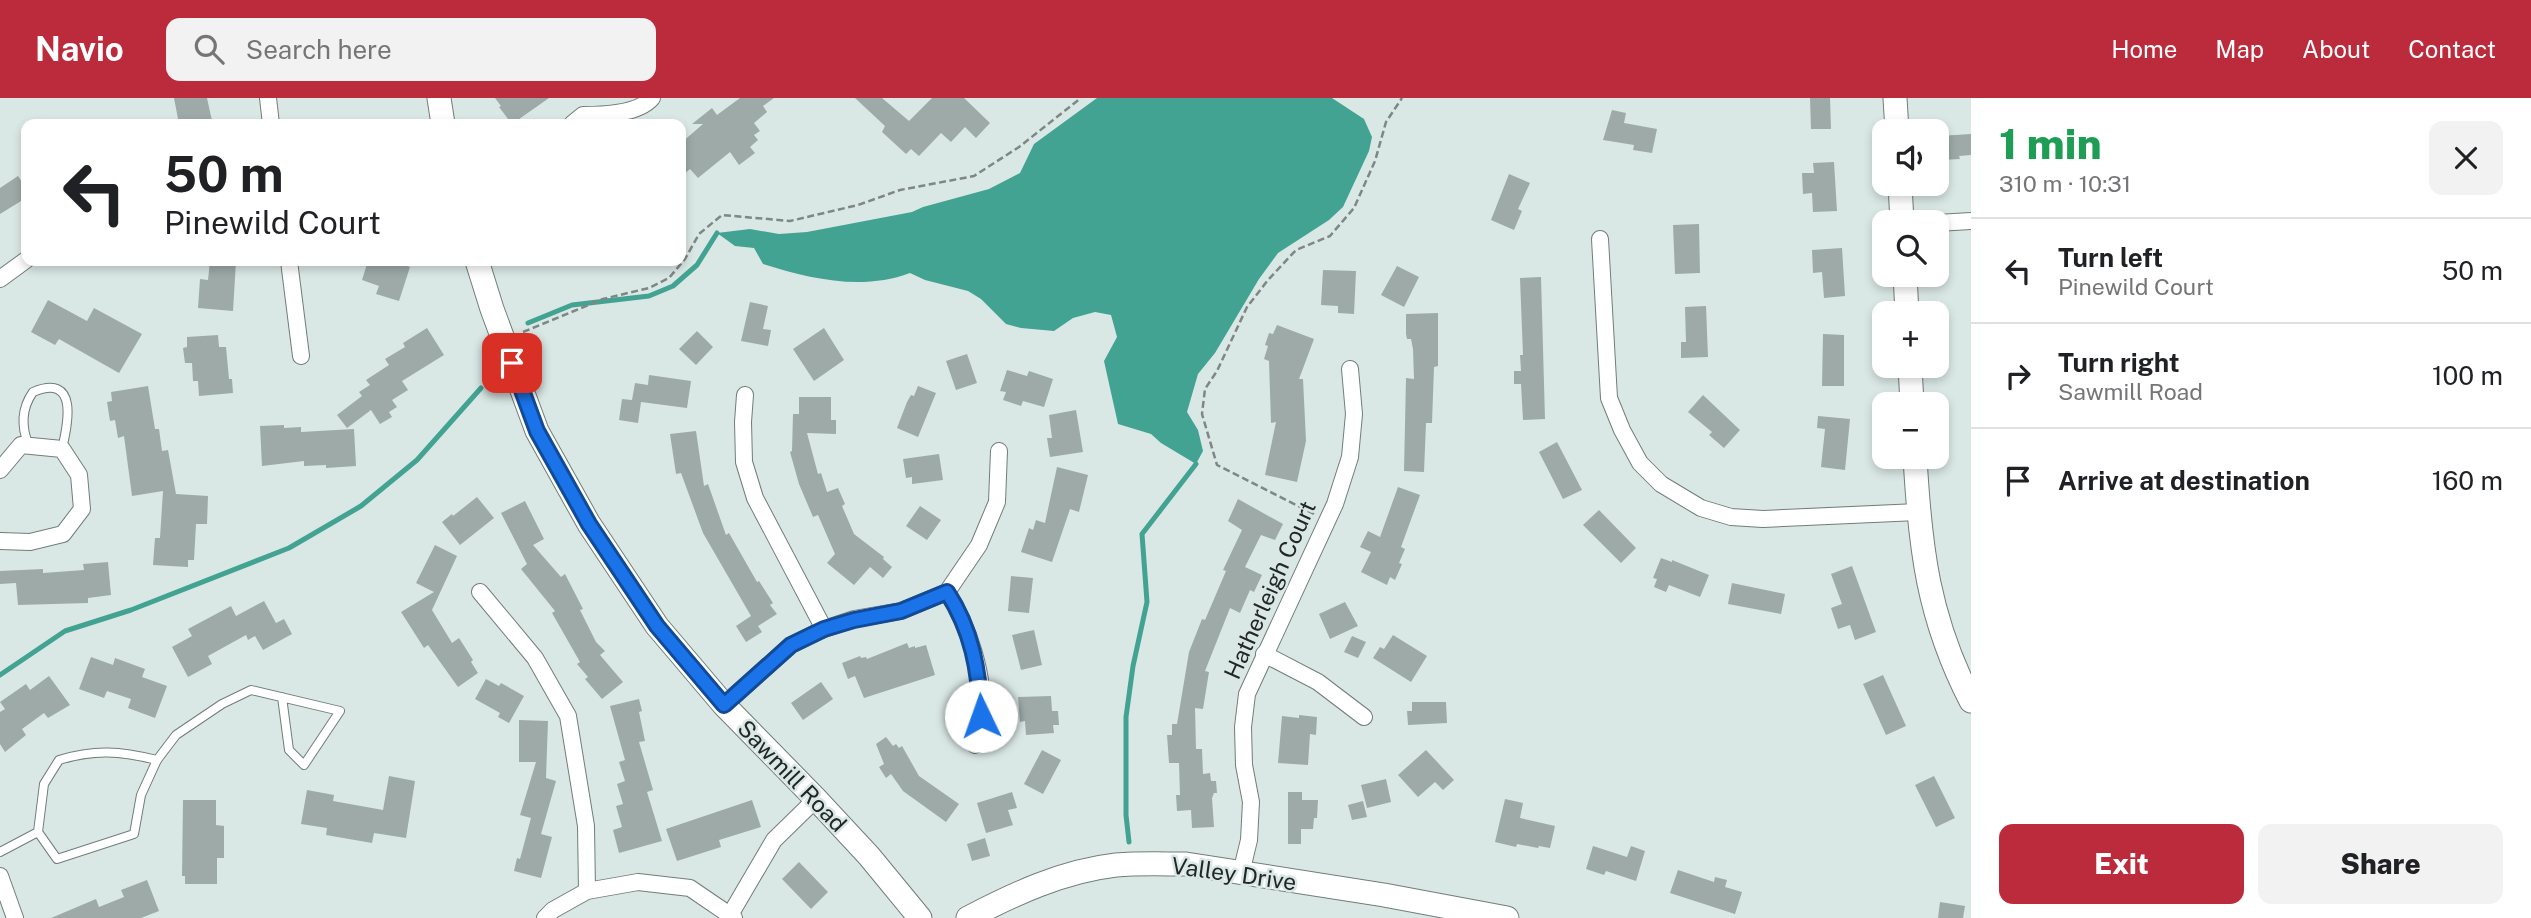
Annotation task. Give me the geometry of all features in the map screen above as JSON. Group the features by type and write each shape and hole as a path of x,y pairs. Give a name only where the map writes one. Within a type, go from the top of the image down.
{"street":[{"path":"268,98 270,119"},
{"path":"439,98 442,119"},
{"path":"579,98 577,119 646,105 652,98"},
{"path":"1895,98 1896,119"},
{"path":"1949,222 1971,221"},
{"path":"1600,239 1609,398 1640,463 1661,484 1701,508 1731,517 1763,519 1918,512"},
{"path":"0,279 21,264"},
{"path":"290,266 301,356"},
{"name":"Sawmill Road","path":"479,266 537,431 589,524 657,626 724,705 869,856 919,918"},
{"name":"Hatherleigh Court","path":"1241,873 1249,839 1251,802 1244,765 1243,727 1247,694 1327,520 1350,457 1354,414 1350,369"},
{"path":"745,395 744,462 755,498 824,629"},
{"path":"0,470 21,445 62,449 79,475 82,509 63,534 30,542 0,541"},
{"path":"724,705 791,645 824,629 901,611 947,592 979,545 997,502 999,451"},
{"path":"1916,469 1924,561 1937,622 1957,674 1971,701"},
{"path":"480,592 535,658 568,716 586,826 587,891"},
{"path":"947,592 966,625 979,679 981,716 975,745"},
{"path":"1264,654 1318,682 1364,717"},
{"path":"545,918 553,910 587,891 638,881 690,888 732,916 774,840 817,799"},
{"name":"Valley Drive","path":"968,918 1029,888 1068,876 1114,865 1186,864 1384,895 1507,918"},
{"path":"0,876 15,918"}],"lane":[{"path":"29,446 24,430 25,407 33,392 49,388 63,394 67,400 69,417 62,449"},
{"path":"157,760 127,753 85,752 58,760 44,784 38,832 57,859 134,834 141,795 157,760 176,735 222,704 251,690 282,697 341,711 304,765 289,750 282,697"},
{"path":"0,852 38,832"}],"path":[{"path":"686,257 699,234 722,215 790,221 858,205 900,190 974,176 1018,147 1081,98"},
{"path":"1327,520 1217,465 1202,414 1205,389 1217,371 1247,307 1268,280 1296,250 1330,236 1354,208 1375,161 1386,122 1402,98"},
{"path":"504,341 603,299 649,288 669,278 679,266"}],"shaded area":[{"path":"1097,98 1332,98 1364,119 1372,137 1369,151 1343,207 1329,220 1278,253 1259,279 1215,353 1198,374 1187,412 1198,430 1203,451 1196,464 1151,434 1118,424 1104,361 1117,337 1111,315 1095,312 1073,318 1054,331 1021,328 1006,324 981,299 968,291 925,280 910,273 855,282 799,274 763,264 754,248 735,246 717,233 750,229 779,234 807,232 912,212 989,189 1020,173 1034,144"}],"building":[{"path":"174,98 207,98 212,119 178,119"},
{"path":"495,98 549,98 519,119 508,119 499,107 501,106"},
{"path":"740,98 774,98 763,106 767,112 754,123 760,131 754,135 758,140 750,147 755,153 739,165 730,152 698,178 690,169 686,173 686,139 703,124 692,124 712,108 717,115"},
{"path":"855,98 882,98 909,121 932,98 964,98 990,123 976,138 965,127 951,142 941,133 919,156 911,149 906,154 882,132 885,126"},
{"path":"1810,98 1830,98 1831,129 1811,129"},
{"path":"1612,110 1626,113 1624,123 1657,129 1652,153 1633,150 1634,145 1603,140"},
{"path":"1971,134 1971,155 1949,160 1949,135"},
{"path":"1834,162 1837,211 1813,212 1812,193 1803,194 1802,173 1814,173 1813,163"},
{"path":"1509,174 1530,183 1518,209 1522,211 1514,230 1491,220"},
{"path":"18,176 21,180 21,201 0,214 0,188"},
{"path":"1699,224 1700,273 1675,274 1673,225"},
{"path":"1842,248 1845,296 1824,298 1822,272 1813,273 1812,250"},
{"path":"209,266 236,266 233,311 198,308 200,279 208,280"},
{"path":"366,266 410,267 399,301 376,294 379,286 362,280"},
{"path":"1397,266 1419,277 1404,307 1381,295"},
{"path":"1323,270 1356,271 1354,314 1338,313 1338,306 1321,305"},
{"path":"1541,277 1545,419 1523,420 1521,384 1514,384 1514,371 1521,371 1520,355 1523,355 1520,278"},
{"path":"48,300 87,321 94,308 142,334 119,373 59,339 55,345 31,332"},
{"path":"750,302 768,306 763,329 771,330 768,346 741,341"},
{"path":"1706,306 1708,357 1681,358 1681,342 1686,342 1685,307"},
{"path":"1438,313 1438,366 1434,367 1432,423 1426,423 1424,472 1404,471 1406,378 1414,379 1413,349 1411,339 1407,339 1406,334 1406,314"},
{"path":"1277,325 1314,339 1299,379 1303,379 1306,441 1297,482 1265,475 1276,422 1271,423 1269,361 1264,359 1268,346 1265,345 1269,333 1273,334"},
{"path":"427,328 444,355 402,381 408,390 392,400 397,407 389,412 392,417 380,424 371,410 347,428 337,415 362,396 359,392 370,385 366,380 389,365 385,359 405,347 403,343"},
{"path":"824,328 844,360 814,381 793,349"},
{"path":"697,331 713,347 696,365 679,349"},
{"path":"1823,334 1844,335 1844,386 1822,386"},
{"path":"218,335 219,347 226,347 233,393 199,396 198,381 193,381 192,363 185,363 183,348 187,347 187,337"},
{"path":"967,354 977,383 956,390 946,361"},
{"path":"1007,370 1027,376 1029,371 1053,379 1044,407 1023,401 1021,406 1003,400 1006,392 1000,391"},
{"path":"649,375 691,381 687,408 641,402 638,423 619,420 622,399 632,400 635,383 648,385"},
{"path":"148,386 155,429 159,429 162,451 168,450 176,494 208,496 207,524 196,524 194,560 188,560 188,567 153,565 155,538 160,538 163,491 132,496 124,436 118,438 115,420 110,421 107,402 112,401 111,392"},
{"path":"918,386 936,393 918,437 897,428 907,402 911,395 914,396"},
{"path":"1703,395 1740,430 1724,448 1709,435 1712,432 1688,412"},
{"path":"799,397 831,397 831,420 836,420 836,434 807,433 818,474 821,473 827,492 838,488 845,504 842,506 854,534 884,557 892,567 883,578 870,567 854,585 827,563 835,554 818,515 813,517 799,484 790,452 793,414 799,414"},
{"path":"1076,410 1083,452 1050,457 1047,438 1052,438 1049,415"},
{"path":"1818,416 1850,419 1845,470 1821,467 1825,429 1817,428"},
{"path":"284,425 284,428 301,427 301,432 354,429 356,466 304,466 304,461 262,466 260,426"},
{"path":"696,431 704,486 708,484 726,535 729,533 757,582 759,581 773,603 770,605 777,614 758,626 762,632 746,642 736,626 751,616 703,533 681,473 676,474 670,434"},
{"path":"1557,442 1582,490 1563,499 1539,452"},
{"path":"939,454 943,480 912,484 912,477 906,478 903,459"},
{"path":"1057,467 1088,475 1079,512 1070,509 1052,562 1021,552 1029,528 1033,530 1036,520 1045,523"},
{"path":"1398,487 1420,495 1401,547 1405,549 1399,563 1402,564 1395,580 1390,577 1387,585 1361,572 1371,552 1360,547 1368,531 1380,537"},
{"path":"477,497 494,518 460,545 442,522"},
{"path":"1238,499 1283,524 1275,540 1261,535 1245,567 1262,575 1254,592 1250,590 1240,613 1230,608 1205,671 1209,672 1203,709 1195,708 1196,749 1202,749 1203,774 1210,773 1211,781 1216,781 1217,793 1214,793 1212,798 1214,827 1192,828 1191,810 1177,811 1176,795 1180,795 1179,763 1169,763 1167,735 1172,735 1172,724 1177,724 1189,652 1242,530 1228,521"},
{"path":"525,501 544,539 533,545 561,577 565,574 596,642 605,651 600,655 623,682 602,699 585,679 588,677 577,664 580,662 552,613 555,611 521,569 527,564 501,513"},
{"path":"920,506 941,520 927,540 906,526"},
{"path":"1599,510 1636,548 1621,563 1583,525"},
{"path":"435,545 457,556 432,610 452,643 459,638 478,673 458,687 428,645 424,648 401,612 434,592 416,583"},
{"path":"1661,558 1709,575 1700,597 1669,585 1666,592 1654,587 1657,579 1653,578"},
{"path":"108,562 111,595 88,598 88,603 18,605 16,583 0,584 0,571 43,569 43,573 84,570 83,564"},
{"path":"1852,566 1876,632 1855,640 1850,625 1838,629 1831,608 1842,604 1831,574"},
{"path":"1011,576 1033,578 1029,613 1008,611"},
{"path":"1732,583 1785,594 1781,614 1728,604"},
{"path":"264,601 276,623 284,619 292,634 263,650 255,636 248,640 246,635 208,656 212,664 188,677 172,647 192,636 188,629 231,606 236,616"},
{"path":"1345,602 1358,626 1330,639 1319,614"},
{"path":"1034,630 1042,665 1021,670 1012,635"},
{"path":"1393,635 1427,656 1411,682 1373,658 1380,647 1384,649"},
{"path":"1352,636 1366,642 1358,658 1344,652"},
{"path":"907,643 909,648 926,645 935,675 864,698 855,676 848,679 842,663 860,656 867,659"},
{"path":"91,657 113,665 115,658 145,669 142,677 167,686 155,718 128,708 131,699 107,691 104,698 79,689"},
{"path":"1883,675 1906,726 1886,735 1863,684"},
{"path":"49,676 70,705 48,718 44,713 22,729 26,735 5,752 0,744 0,712 5,709 0,702 26,684 30,690"},
{"path":"486,679 499,686 501,683 524,696 509,723 498,717 500,713 475,699"},
{"path":"821,682 833,699 803,720 791,703"},
{"path":"1051,696 1052,711 1058,711 1059,725 1053,725 1054,733 1026,735 1025,721 1020,722 1018,697"},
{"path":"639,699 645,741 639,742 653,790 647,792 662,841 619,853 613,830 622,827 616,806 623,804 617,784 625,781 619,762 625,760 610,706"},
{"path":"1412,702 1446,702 1447,723 1408,725 1407,711 1412,711"},
{"path":"1299,715 1317,717 1316,735 1310,734 1308,765 1278,763 1282,716 1299,718"},
{"path":"519,720 548,721 546,778 556,781 541,834 552,837 541,878 514,871 531,818 520,815 536,762 519,762"},
{"path":"886,737 893,746 902,746 919,776 959,804 946,822 903,791 891,774 886,778 879,767 884,764 876,744"},
{"path":"1042,750 1061,760 1043,794 1024,784"},
{"path":"1426,750 1454,780 1443,790 1435,782 1418,797 1398,775"},
{"path":"389,776 415,781 406,838 374,833 372,843 326,835 327,828 301,824 307,790 334,795 333,801 383,810"},
{"path":"1934,776 1955,818 1936,827 1915,785"},
{"path":"1386,779 1391,802 1367,808 1361,785"},
{"path":"1012,792 1017,808 1008,810 1013,825 986,833 977,803"},
{"path":"1288,792 1302,792 1302,800 1318,800 1313,829 1301,829 1301,844 1288,844"},
{"path":"1505,799 1523,803 1520,818 1555,826 1550,848 1517,844 1516,847 1495,842"},
{"path":"183,800 216,800 216,825 224,826 224,858 217,858 217,884 185,884 185,876 182,876"},
{"path":"752,800 761,827 719,840 721,847 677,861 666,829"},
{"path":"1363,801 1367,817 1352,820 1348,805"},
{"path":"985,838 990,856 972,861 967,844"},
{"path":"1593,846 1627,857 1631,846 1645,851 1636,881 1606,871 1604,875 1586,869"},
{"path":"799,862 828,892 811,909 782,879"},
{"path":"1678,870 1714,882 1715,877 1727,880 1725,887 1742,892 1735,914 1670,893"},
{"path":"147,880 159,911 141,918 51,918 96,899 99,907 124,897 121,890"},
{"path":"1940,902 1965,906 1963,918 1938,918"}],"waterway":[{"path":"528,323 572,305 649,296 673,286 697,265 717,233"},
{"path":"0,675 65,631 131,610 289,548 361,506 417,460 481,388"},
{"path":"1129,842 1126,815 1126,717 1133,666 1147,602 1142,534 1196,464"}],"route":[{"path":"512,363 537,431 589,524 657,626 724,705 791,645 824,629 901,611 947,592 966,625 979,679 981,716"}]}
